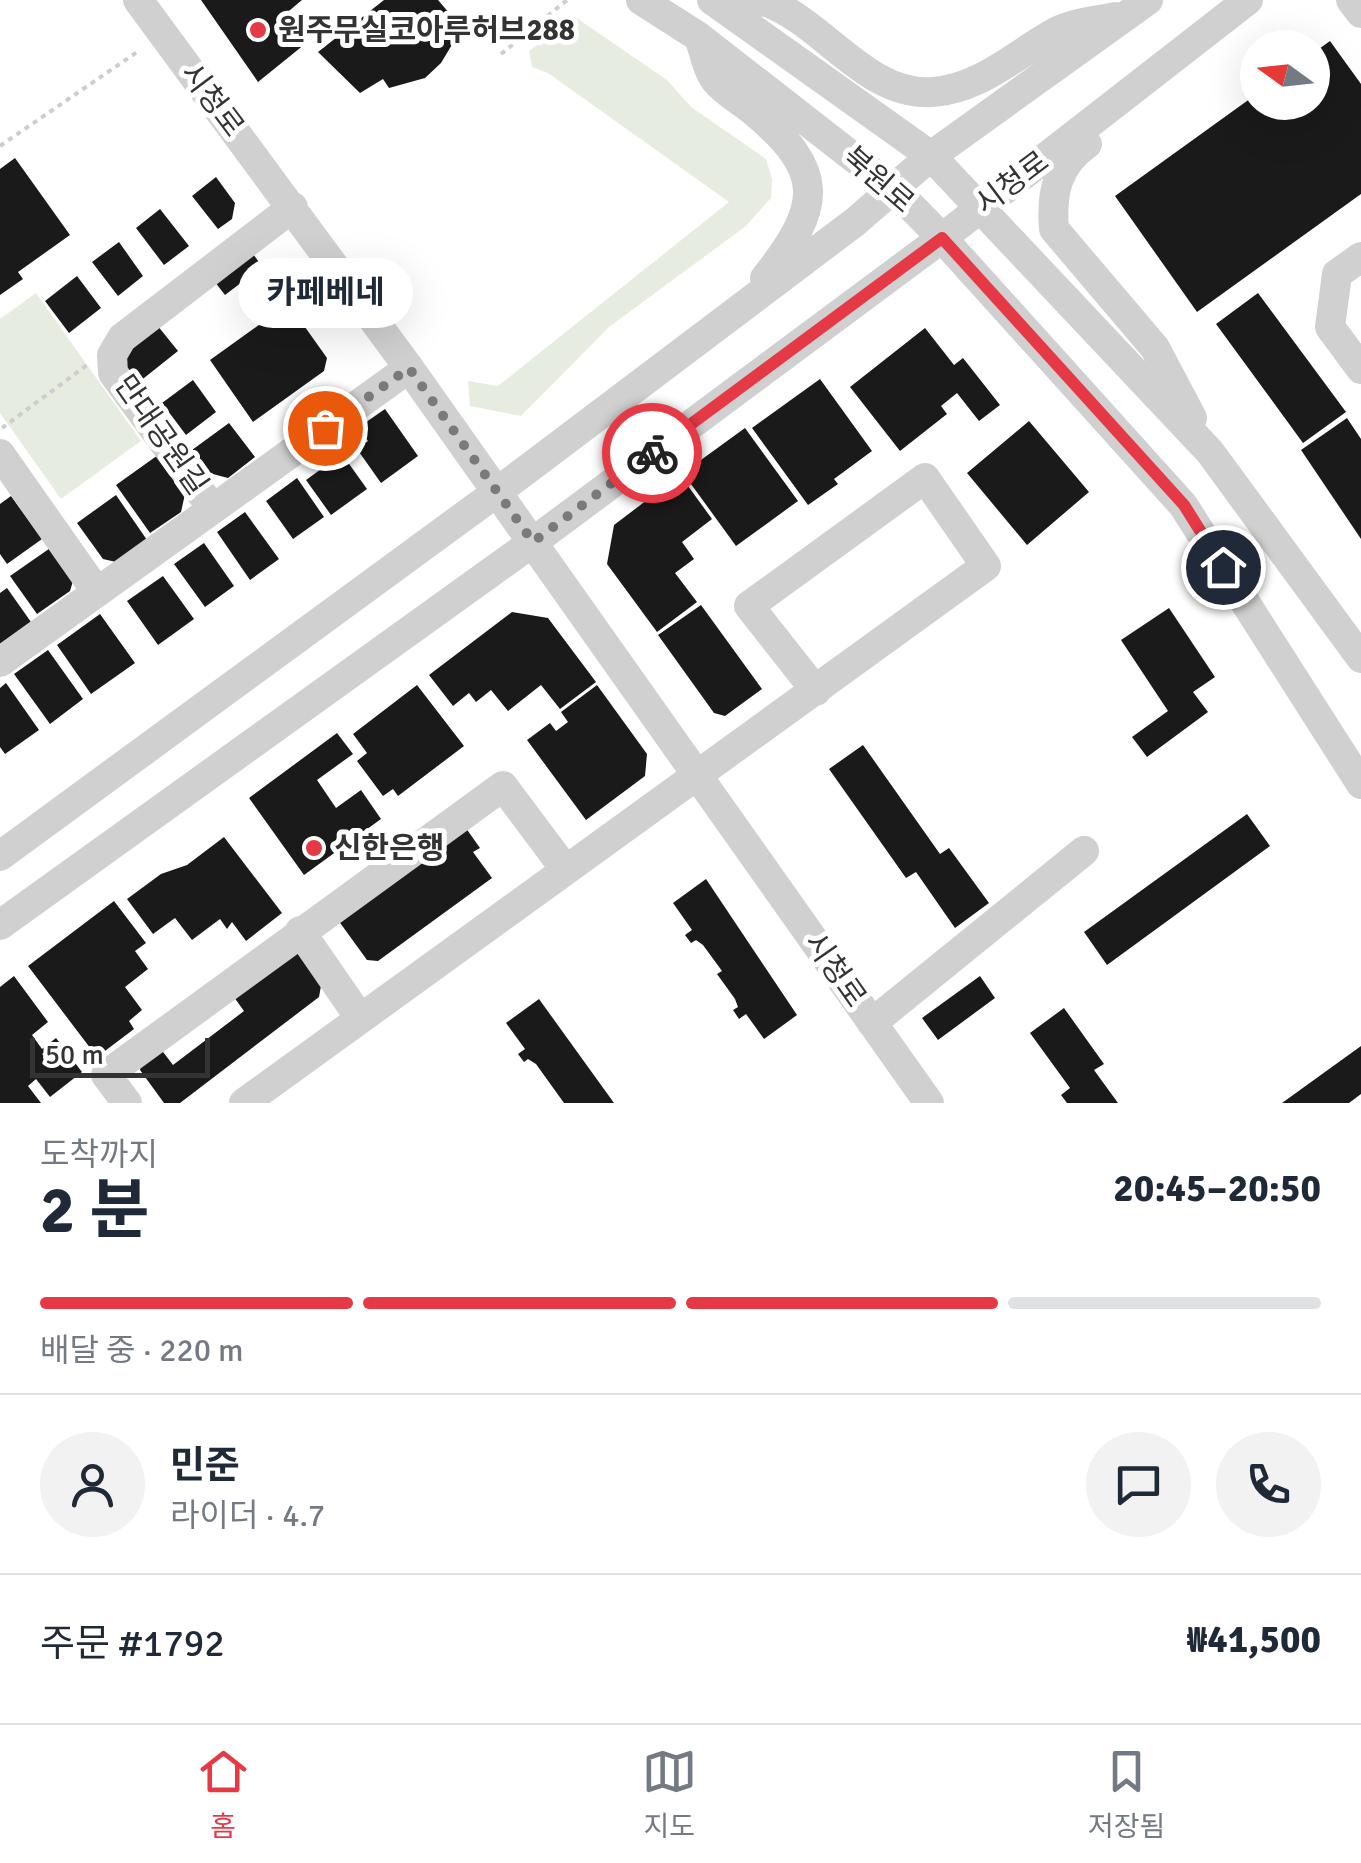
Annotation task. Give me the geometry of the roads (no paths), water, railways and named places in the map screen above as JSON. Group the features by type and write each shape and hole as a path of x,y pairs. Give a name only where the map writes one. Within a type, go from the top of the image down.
{"street":[{"name":"시청로","path":"138,0 294,207 930,1103"},
{"name":"북원로","path":"642,0 699,37 894,189 942,238 1184,505 1361,784"},
{"name":"북원로","path":"713,0 931,156 1210,452 1361,658"},
{"path":"713,0 763,0 801,19 870,73 903,90 930,93 972,83 1061,30 1138,7"},
{"name":"시청로","path":"0,925 533,542 942,238 1248,0"},
{"path":"1351,0 1361,13"},
{"path":"0,856 497,492 743,306 931,156 1138,7"},
{"path":"699,37 714,80 784,138 805,164 809,204 787,250 743,306"},
{"path":"1162,64 1128,114 1070,156 1056,182 1054,229 1155,348 1210,452"},
{"name":"만대공원길","path":"213,508 114,373 112,355 122,338 294,207"},
{"path":"1361,257 1337,274 1330,327 1361,369"},
{"name":"만대공원길","path":"0,662 409,368"},
{"path":"0,454 98,592"},
{"path":"244,1103 816,691 986,566 925,478 750,606 816,691"},
{"path":"126,1103 106,1075 503,786 564,870"},
{"path":"872,1023 1084,852"},
{"path":"300,931 360,1018"}],"place":[{"name":"원주무실코아루허브288","path":"258,30"},
{"name":"카페베네","path":"325,428"},
{"name":"신한은행","path":"314,848"}]}
